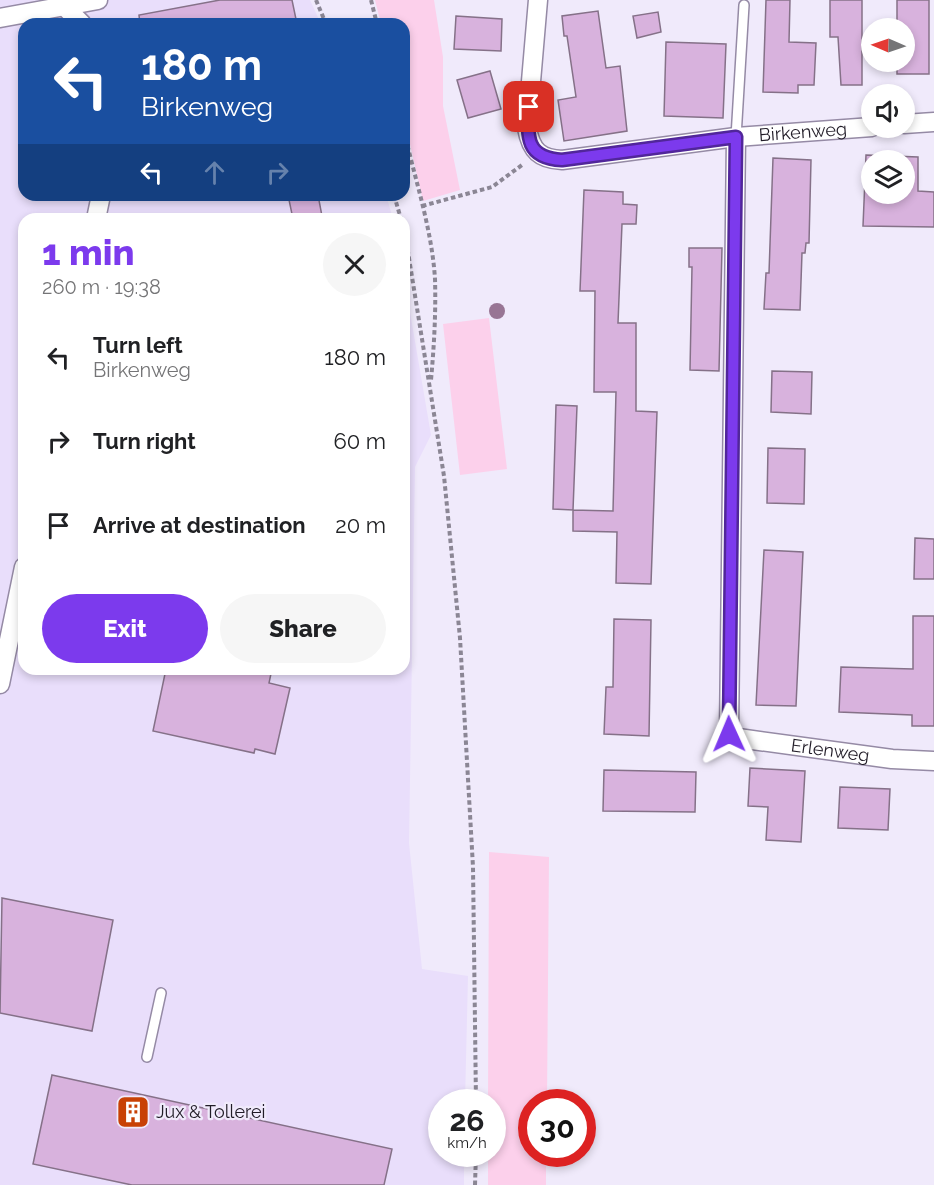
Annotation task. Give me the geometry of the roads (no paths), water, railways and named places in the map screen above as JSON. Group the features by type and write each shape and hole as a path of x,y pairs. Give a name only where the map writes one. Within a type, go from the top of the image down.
{"street":[{"path":"0,18 66,8 98,0"},
{"name":"Birkenweg","path":"538,0 527,128 530,142 537,154 548,159 562,160 736,137 861,128"},
{"path":"66,8 76,18"},
{"path":"915,123 934,122"},
{"name":"Erlenweg","path":"736,137 729,734 738,738 892,759 934,761"},
{"path":"0,684 18,596"}],"lane":[{"name":"Birkenweg","path":"736,137 744,5"},
{"path":"147,1058 161,993"}],"place":[{"name":"Jux & Tollerei","path":"133,1112"}]}
